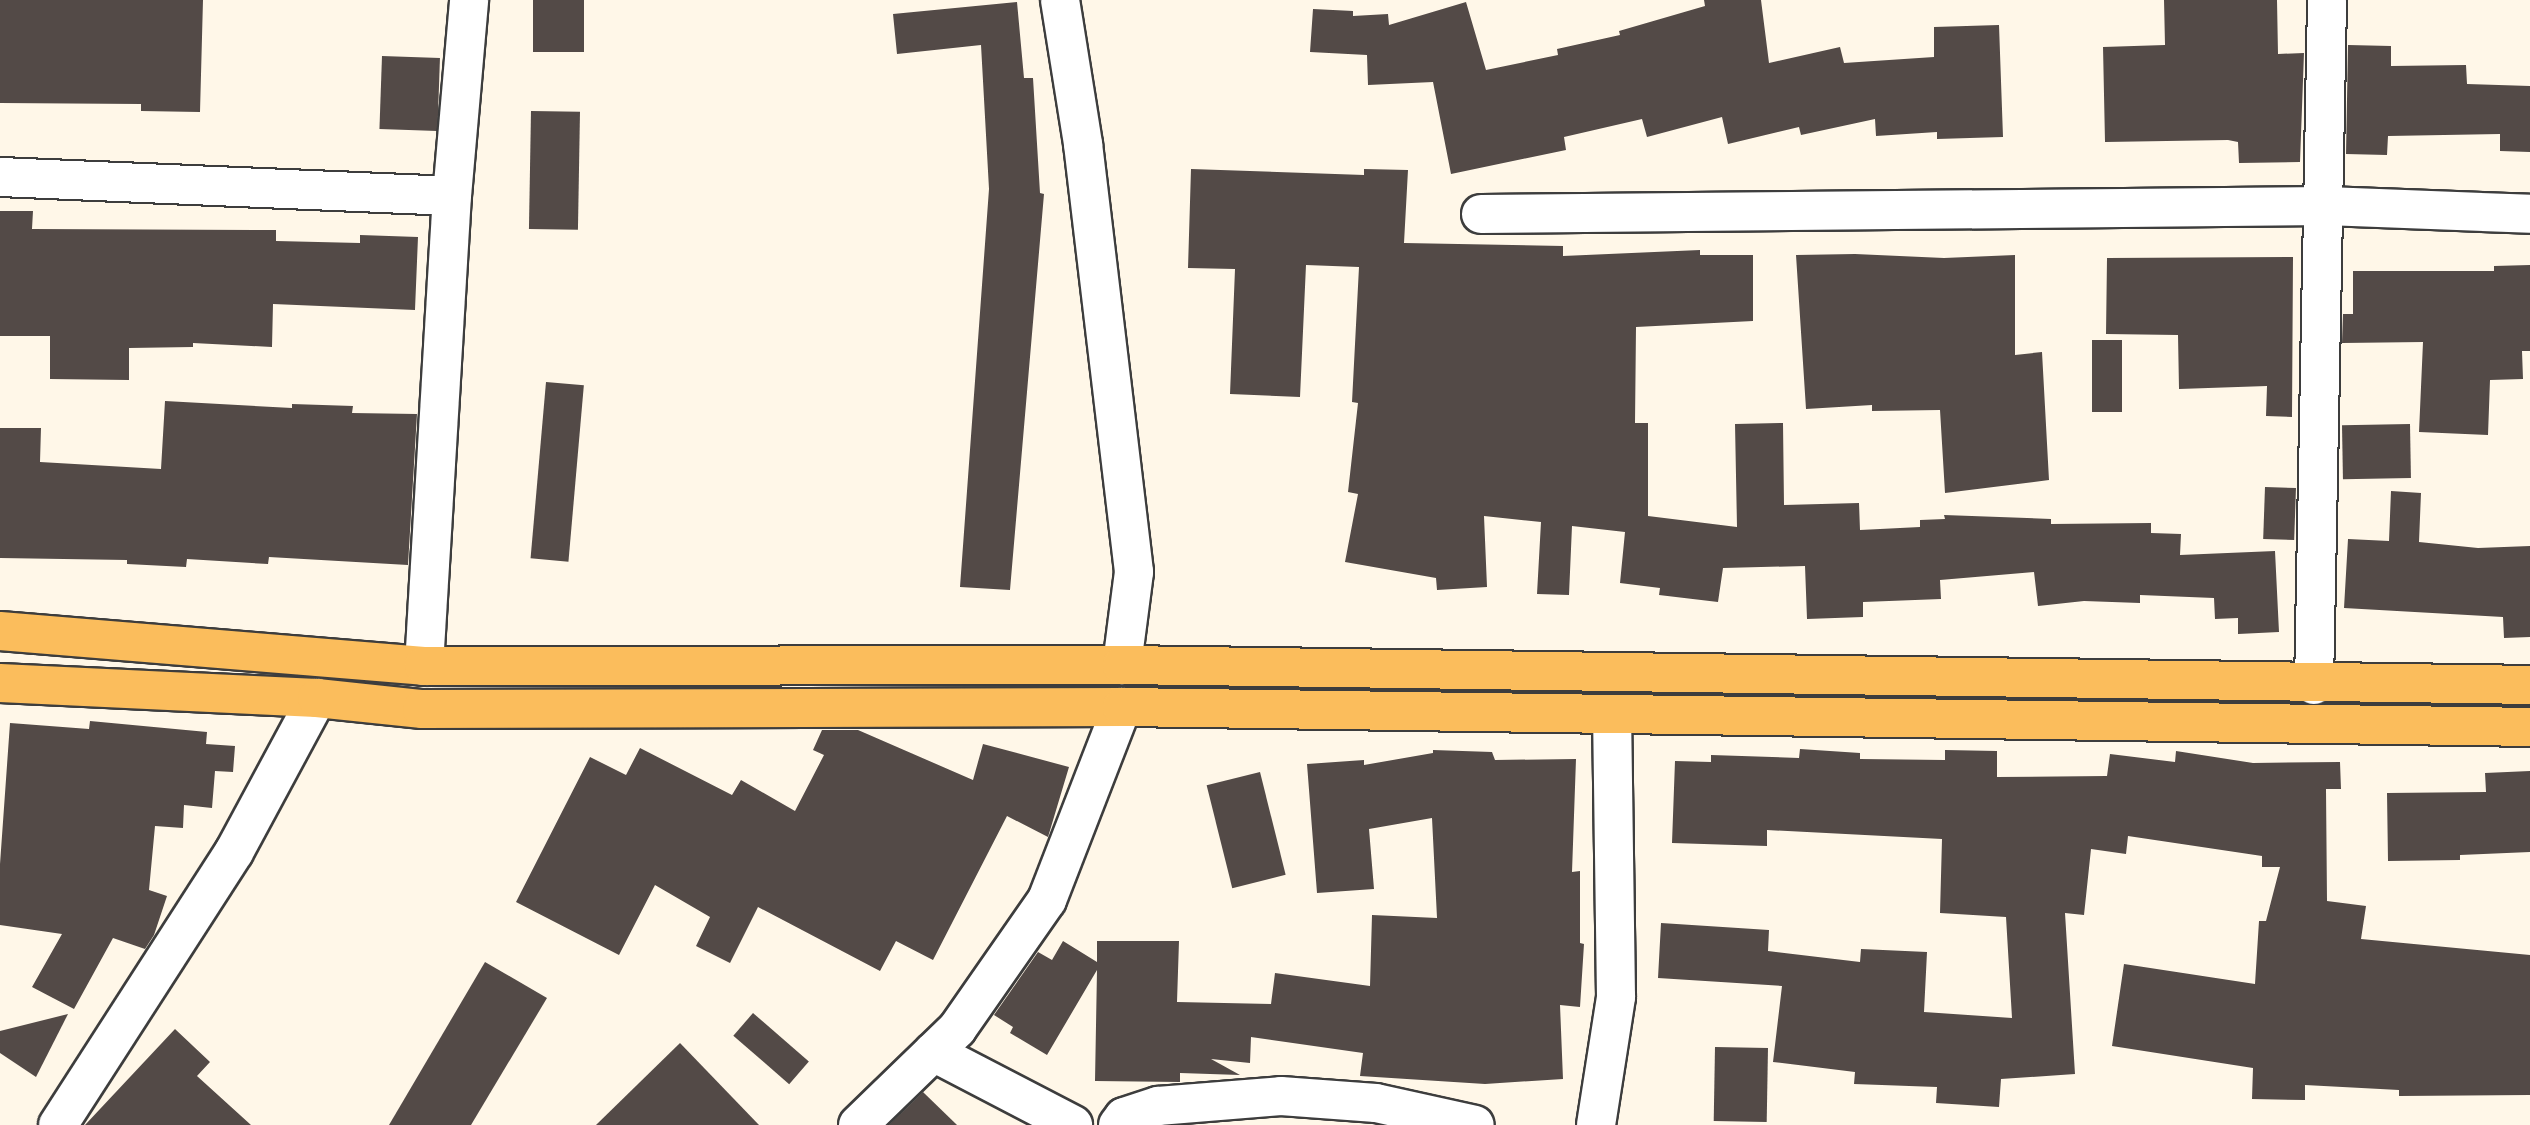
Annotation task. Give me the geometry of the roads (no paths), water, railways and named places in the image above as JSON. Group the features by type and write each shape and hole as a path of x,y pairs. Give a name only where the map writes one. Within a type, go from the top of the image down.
{"main road":[{"path":"0,631 424,666 1122,664 2314,685 2530,685"},
{"path":"0,683 317,698 422,709 1122,707 2530,727"}],"street":[{"path":"424,666 452,197 469,0"},
{"path":"1060,0 1083,144 1134,572 1122,664"},
{"path":"2314,685 2326,206 2327,0"},
{"path":"0,177 452,197"},
{"path":"1481,214 2326,206 2530,214"},
{"path":"58,1125 234,852 317,698"},
{"path":"858,1125 957,1029 1047,900 1122,707"},
{"path":"1596,1125 1616,997 1612,714"},
{"path":"933,1052 1073,1125"},
{"path":"1118,1125 1124,1117 1158,1106 1281,1096 1376,1103 1475,1125"}]}
